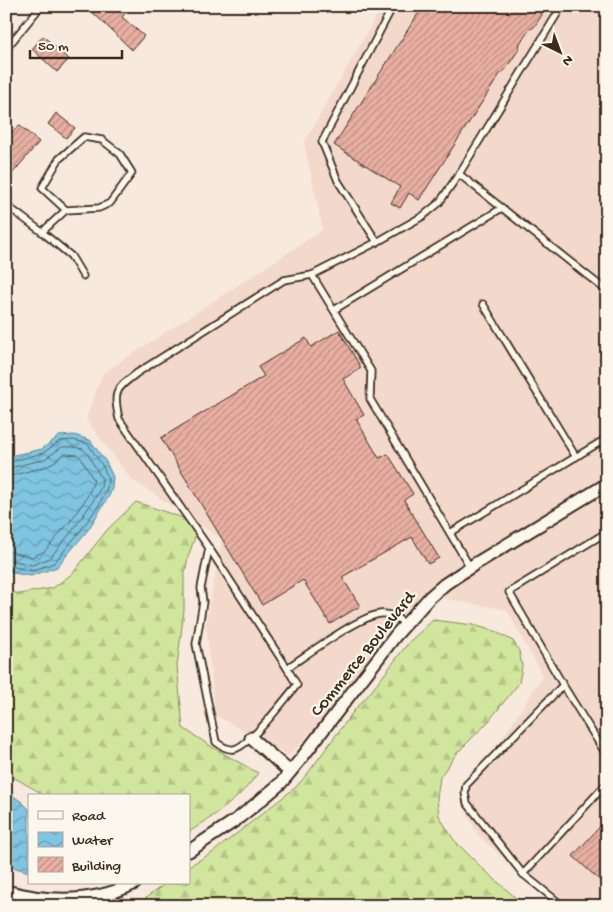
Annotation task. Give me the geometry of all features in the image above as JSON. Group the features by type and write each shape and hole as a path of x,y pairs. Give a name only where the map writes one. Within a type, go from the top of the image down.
{"street":[{"name":"Commerce Boulevard","path":"190,849 261,800 290,772 405,624 430,597 470,567 607,484"},
{"path":"251,738 290,772"},
{"path":"6,891 43,900 92,902 106,894 133,884"}],"lane":[{"path":"6,49 42,6"},
{"path":"377,242 338,181 322,142 393,6"},
{"path":"209,548 201,588 203,602 196,644 216,742 224,748 233,749 247,743 296,685 287,668 209,548 119,419 115,400 119,387 137,373 284,280 312,275 377,242 430,212 459,174 562,6"},
{"path":"42,232 66,210 99,208 110,202 132,173 120,154 102,140 84,137 59,159 42,188 66,210"},
{"path":"459,174 607,291"},
{"path":"6,204 72,256 83,276"},
{"path":"334,310 502,208"},
{"path":"312,275 371,371 370,399 470,567"},
{"path":"483,304 576,457"},
{"path":"450,533 607,438"},
{"path":"607,532 509,592 607,756"},
{"path":"287,668 360,621 382,614 398,618 405,624"},
{"path":"563,906 523,874 467,803 465,793 466,785 483,766 564,685"},
{"path":"523,874 607,783"}],"shaded area":[{"path":"382,6 607,6 607,906 558,906 478,835 461,801 543,676 507,610 436,597 289,756 215,715 206,624 222,539 131,479 86,419 103,373 323,230 304,143"}],"green space":[{"path":"136,502 189,520 196,534 188,557 184,578 184,610 177,666 183,728 258,773 235,799 190,831 190,794 41,794 6,773 6,590 19,594 53,588 73,573 107,530"},
{"path":"433,620 473,625 494,631 513,641 519,651 522,666 519,683 488,722 457,753 440,777 437,798 439,816 454,840 525,906 135,906 165,884 190,884 190,865 212,853 296,787 409,642"}],"water":[{"path":"74,435 90,440 106,462 113,477 109,496 88,530 57,567 31,576 13,573 6,569 6,459 14,455 42,449 59,436"},
{"path":"6,791 28,808 28,872 6,865"}],"building":[{"path":"86,6 131,6 122,17 144,36 132,50"},
{"path":"423,6 539,6 542,15 520,43 519,49 505,70 500,74 419,200 409,193 400,208 391,203 400,187 334,145"},
{"path":"43,36 69,59 57,72 32,49"},
{"path":"56,113 75,128 66,138 48,124"},
{"path":"19,125 39,142 6,181 6,140"},
{"path":"339,330 361,368 343,379 364,415 356,419 379,458 388,454 413,494 404,500 439,558 428,564 412,537 342,577 360,606 330,624 303,580 262,605 161,438 264,376 258,367 306,338 311,347"},
{"path":"607,819 607,887 573,856"}]}
